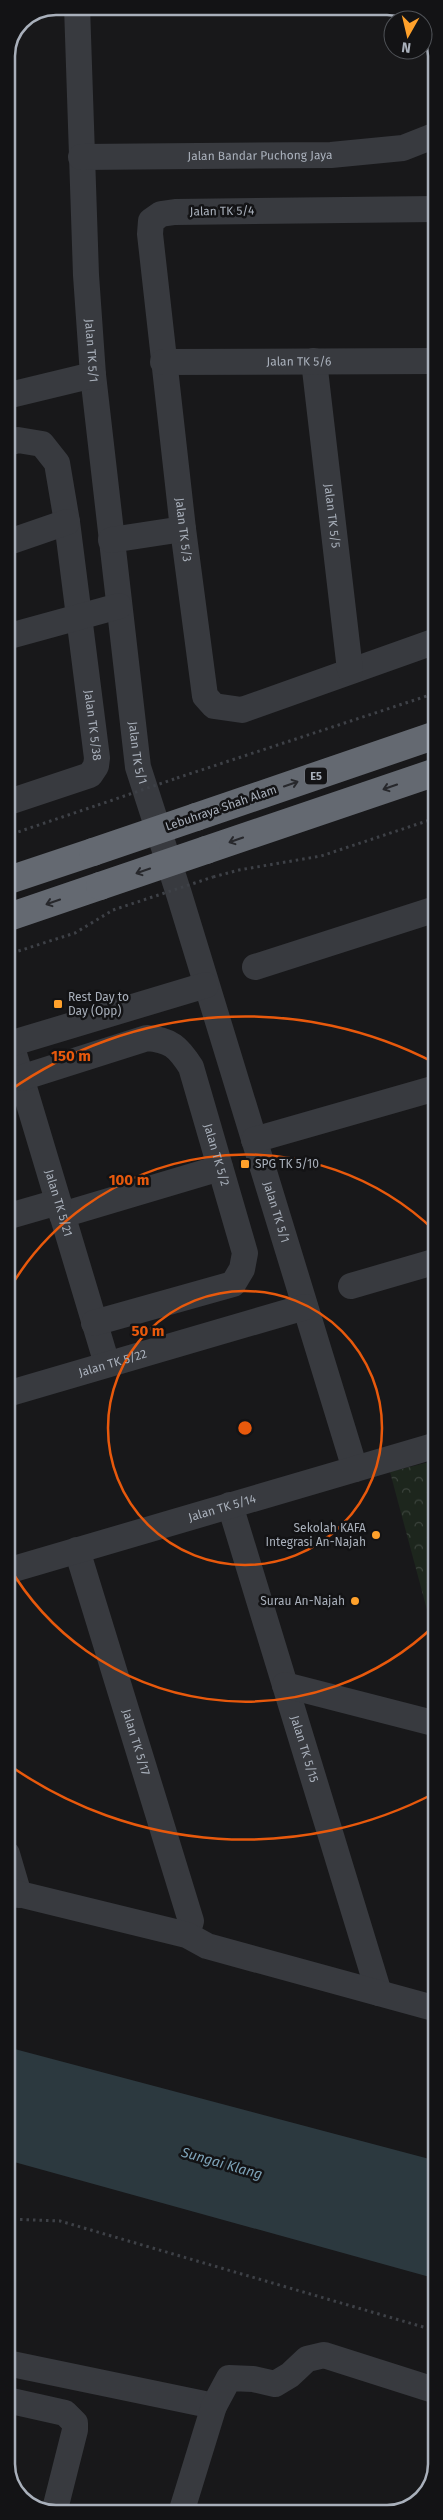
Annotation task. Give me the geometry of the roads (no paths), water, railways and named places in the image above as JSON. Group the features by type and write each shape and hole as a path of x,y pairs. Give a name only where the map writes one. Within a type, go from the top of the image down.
{"highway":[{"name":"Lebuhraya Shah Alam","path":"15,878 428,738"},
{"path":"15,915 428,775"}],"street":[{"name":"Jalan TK 5/1","path":"77,15 81,157 93,375 138,767 355,1469"},
{"name":"Jalan Bandar Puchong Jaya","path":"81,157 331,155 403,148 428,138"},
{"name":"Jalan TK 5/4","path":"163,362 150,234 151,221 160,214 175,212 428,209"},
{"name":"Jalan TK 5/5","path":"314,361 350,670"},
{"name":"Jalan TK 5/6","path":"163,362 428,361"},
{"name":"Jalan TK 5/3","path":"163,362 205,696 214,706 242,710 350,670"},
{"path":"15,394 93,375"},
{"name":"Jalan TK 5/38","path":"15,441 42,444 56,463 67,522 97,758 96,766 90,775 15,800"},
{"path":"15,539 67,522"},
{"path":"111,540 183,529"},
{"path":"15,634 119,606"},
{"path":"350,670 428,644"},
{"path":"255,967 428,911"},
{"path":"15,1042 206,985"},
{"name":"Jalan TK 5/2","path":"21,1078 147,1038 164,1039 180,1051 191,1067 245,1252 242,1269 233,1284 94,1323"},
{"name":"Jalan TK 5/21","path":"15,1061 107,1364"},
{"path":"254,1140 428,1090"},
{"path":"15,1216 60,1208 220,1168"},
{"path":"351,1286 428,1263"},
{"name":"Jalan TK 5/22","path":"15,1391 305,1307"},
{"name":"Jalan TK 5/14","path":"15,1568 428,1447"},
{"name":"Jalan TK 5/15","path":"230,1505 379,1993"},
{"name":"Jalan TK 5/17","path":"77,1550 191,1922 187,1935"},
{"path":"285,1685 428,1722"},
{"path":"15,1893 187,1935 207,1946 428,2007"},
{"path":"183,2505 214,2406 229,2378 275,2384 290,2375 307,2359 324,2355 428,2387"},
{"path":"15,2365 214,2406"},
{"path":"15,2402 65,2413 75,2423 75,2430 56,2505"}],"water":[{"name":"Sungai Klang","path":"15,2049 428,2159 428,2277 15,2162"}],"place":[{"name":"Rest Day to Day (Opp)","path":"58,1004"},
{"name":"SPG TK 5/10","path":"245,1164"},
{"name":"Sekolah KAFA Integrasi An-Najah","path":"376,1535"},
{"name":"Surau An-Najah","path":"355,1601"}]}
